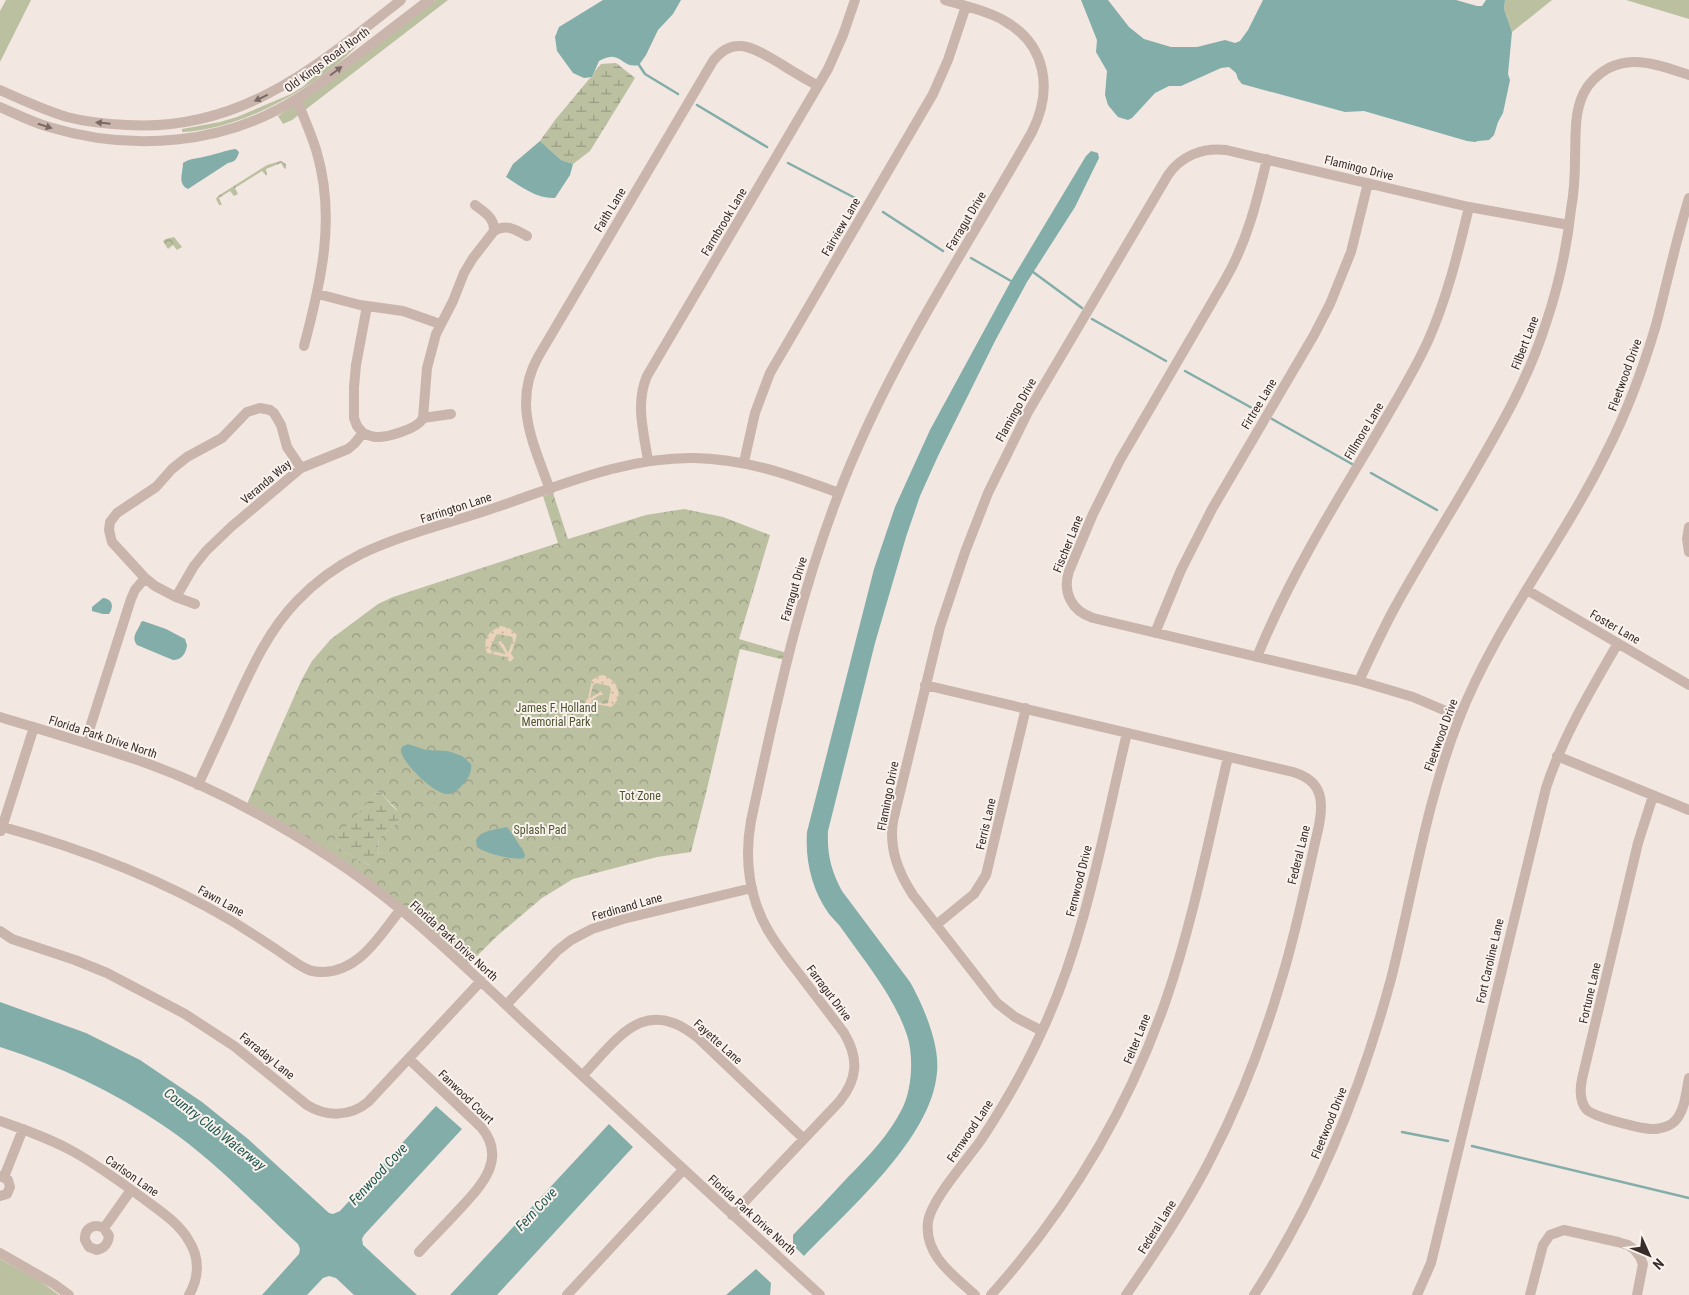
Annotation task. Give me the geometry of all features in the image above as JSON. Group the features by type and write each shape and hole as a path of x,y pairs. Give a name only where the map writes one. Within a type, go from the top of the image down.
{"street":[{"name":"Old Kings Road North","path":"0,90 57,114 100,123 148,126 198,119 238,108 289,83 322,62 401,0"},
{"path":"371,44 375,33 419,0"},
{"name":"Old Kings Road North","path":"0,107 40,124 99,138 148,142 190,138 223,131 260,117 297,99 429,0"},
{"name":"Farmbrook Lane","path":"648,461 641,407 643,388 647,376 818,86 838,49 855,0"},
{"name":"Farragut Drive","path":"732,1215 839,1102 848,1091 854,1074 855,1064 852,1047 844,1033 770,933 758,909 748,867 748,844 752,814 800,610 839,493 868,424 902,355 1032,132 1042,108 1045,92 1043,73 1036,55 1018,30 1002,20 945,0"},
{"name":"Fairview Lane","path":"744,462 755,413 770,373 935,89 948,60 966,6"},
{"name":"Faith Lane","path":"550,490 526,412 526,392 530,371 713,61 720,52 729,48 747,46 761,52 818,86"},
{"name":"Filbert Lane","path":"1359,682 1394,610 1502,425 1524,380 1548,319 1560,272 1569,224 1574,189 1577,114 1580,100 1590,84 1608,69 1630,62 1650,62 1689,75"},
{"path":"297,99 317,153 325,196 326,244 318,294 304,346"},
{"name":"Flamingo Drive","path":"1042,1031 1015,1017 997,1003 913,895 903,879 895,859 892,836 895,809 936,641 953,586 981,510 1028,412 1168,174 1186,158 1199,152 1209,149 1226,150 1469,208 1569,224"},
{"name":"Fischer Lane","path":"1267,159 1252,219 1238,257 1114,472 1078,548 1066,580 1068,595 1074,606 1082,613 1093,618 1359,682 1413,697 1460,717"},
{"name":"Firtree Lane","path":"1156,633 1184,563 1212,509 1314,335 1330,304 1350,252 1368,183"},
{"name":"Fleetwood Drive","path":"1254,1295 1289,1236 1326,1164 1367,1060 1392,975 1439,776 1460,717 1483,667 1598,469 1632,395 1655,328 1689,198"},
{"path":"475,205 491,218 494,224 494,232"},
{"name":"Fillmore Lane","path":"1257,657 1296,571 1407,382 1428,340 1454,271 1469,208"},
{"path":"367,306 356,365 354,387 355,421 363,433 373,437 383,436 416,426 421,422 430,352 440,324 469,264 500,227 507,227 527,236"},
{"path":"318,294 367,306 403,311 440,324"},
{"path":"195,604 176,597 155,586 145,578 112,542 109,530 110,522 117,514 156,487 187,457 222,438 247,412 260,408 274,413 281,425 290,451 301,468"},
{"path":"423,418 451,414"},
{"name":"Veranda Way","path":"176,597 194,566 217,539 301,468 348,449 363,433"},
{"name":"Farrington Lane","path":"198,785 264,646 283,617 316,584 343,564 374,549 597,474 648,461 694,458 744,462 779,471 839,493"},
{"path":"1689,527 1687,539 1689,552"},
{"path":"86,743 131,599 135,590 145,578"},
{"name":"Foster Lane","path":"1527,590 1689,685"},
{"name":"Fort Caroline Lane","path":"1417,1295 1431,1263 1548,781 1557,756 1577,714 1618,643"},
{"name":"Federal Lane","path":"925,685 1293,772 1304,776 1316,787 1321,796 1321,817 1281,981 1244,1087 1195,1188 1126,1295"},
{"name":"Ferris Lane","path":"936,925 974,894 986,875 1026,708"},
{"name":"Florida Park Drive North","path":"0,717 145,763 198,785 266,819 328,855 357,875 401,909 481,980 683,1170 820,1295"},
{"path":"1,828 34,727"},
{"name":"Fernwood Drive","path":"1042,1031 1061,985 1082,922 1127,733"},
{"path":"1557,756 1689,810"},
{"name":"Felter Lane","path":"991,1295 1037,1240 1078,1181 1113,1122 1141,1063 1166,999 1179,958 1228,757"},
{"name":"Fortune Lane","path":"1654,796 1636,852 1580,1093 1584,1106 1595,1115 1652,1129 1662,1128 1672,1124 1681,1111 1689,1078"},
{"name":"Fawn Lane","path":"1,828 93,856 168,887 220,914 303,967 314,972 334,971 357,960 367,951 401,909"},
{"name":"Ferdinand Lane","path":"506,1005 557,951 571,940 592,929 623,919 752,888"},
{"name":"Farraday Lane","path":"0,931 12,938 91,966 142,990 178,1010 234,1046 307,1105 323,1113 345,1113 363,1106 481,980"},
{"name":"Fayette Lane","path":"582,1075 624,1032 636,1024 658,1020 674,1023 698,1038 804,1139"},
{"name":"Fernwood Lane","path":"974,1295 939,1261 930,1245 928,1226 932,1208 996,1117 1021,1074 1042,1031"},
{"name":"Fanwood Court","path":"409,1059 481,1127 489,1138 493,1156 487,1174 478,1188 419,1252"},
{"name":"Carlson Lane","path":"0,1121 23,1129 74,1152 166,1216 179,1228 190,1242 194,1251 197,1276 189,1295"},
{"path":"0,1196 7,1194 10,1187 9,1182 2,1176 23,1129"},
{"path":"567,1295 683,1170"},
{"path":"104,1228 131,1190"},
{"path":"1530,1295 1543,1245 1550,1235 1564,1230 1618,1242 1628,1245 1635,1250 1643,1264 1637,1295"},
{"path":"0,1253 69,1295"}],"green space":[{"path":"6,0 31,0 0,62 0,11"},
{"path":"435,0 448,0 292,120 283,124 278,116 314,92"},
{"path":"1505,0 1552,0 1512,32 1504,9"},
{"path":"1626,0 1689,0 1689,19"},
{"path":"363,39 327,72 280,102 230,123 182,132 182,129 237,117 291,94 304,86 316,74"},
{"path":"616,63 635,78 590,151 573,164 561,160 540,141 601,64"},
{"path":"281,161 286,164 286,169 281,163 266,169 267,176 262,171 235,188 238,194 234,196 230,191 219,198 222,205 219,205 216,199 218,196 267,165"},
{"path":"174,237 182,247 177,250 173,245 168,249 163,241"},
{"name":"James F. Holland Memorial Park","path":"553,493 568,539 646,515 684,509 723,517 770,535 739,639 787,653 785,660 740,649 691,852 657,857 573,879 542,898 497,936 469,964 407,914 247,804 301,681 312,661 331,639 378,604 393,597 558,543 543,496","holes":["377,792 381,793 397,810 401,819 379,838 379,856 369,865 354,858 335,844 335,840"]},
{"path":"377,792 381,793 402,815 401,819 379,838 379,856 369,865 354,858 335,844 334,840"},
{"path":"0,1259 40,1281 59,1295 0,1295"}],"sand":[{"path":"501,626 509,628 517,635 511,654 514,658 510,662 506,657 487,653 486,640 490,633","holes":["496,635 512,637 513,640 508,653 502,641 498,642 506,654 490,649"]},
{"path":"598,676 608,677 618,689 618,698 611,707 587,704 585,702 588,698 592,680","holes":["596,683 609,686 611,689 608,703 591,701 603,695 602,691 590,698 593,685"]}],"water":[{"path":"603,0 681,0 673,14 658,30 639,65 628,64 617,58 607,58 599,61 592,77 584,78 573,73 557,51 555,37 559,27"},
{"path":"1081,0 1108,0 1129,27 1144,39 1171,47 1197,47 1225,40 1235,43 1240,41 1248,30 1263,0 1456,0 1482,6 1486,0 1505,0 1504,9 1512,32 1508,74 1510,80 1503,113 1494,135 1489,140 1467,141 1364,111 1345,112 1242,84 1236,73 1229,67 1221,68 1181,86 1169,86 1155,93 1128,120 1118,117 1108,105 1105,95 1107,71 1096,52 1097,40"},
{"path":"540,141 561,160 573,164 570,175 555,198 542,197 506,177 513,164"},
{"path":"236,149 239,152 234,161 188,189 185,187 181,178 183,163 191,159"},
{"path":"1091,151 1098,153 1099,158 1075,207 1027,282 995,341 920,496 875,643 828,831 829,855 832,869 842,891 915,991 930,1025 936,1049 937,1072 932,1097 905,1147 865,1195 804,1256 793,1245 793,1235 878,1145 897,1119 910,1083 911,1053 907,1035 895,1007 878,980 823,905 814,885 807,854 807,832 874,569 895,507 930,430 1011,281 1086,156"},
{"path":"103,598 109,600 112,604 109,614 92,611 92,607"},
{"path":"143,621 166,629 185,639 187,645 183,656 173,660 137,645 134,639"},
{"path":"408,744 426,750 448,751 462,756 471,764 469,776 456,791 449,794 437,790 409,766 401,752 402,747"},
{"path":"507,827 525,854 524,858 500,856 477,847 476,840 481,834"},
{"path":"0,1002 86,1033 140,1060 202,1102 248,1139 329,1213 333,1214 340,1211 436,1106 462,1129 362,1239 363,1245 417,1295 354,1295 336,1278 329,1276 323,1278 307,1295 262,1295 299,1254 298,1244 217,1167 164,1126 85,1080 43,1062 0,1047"},
{"name":"Fern Cove","path":"609,1124 633,1147 497,1295 450,1295"},
{"path":"756,1269 771,1283 770,1295 726,1295"}],"waterway":[{"path":"639,65 645,74 678,94"},
{"path":"697,105 767,147"},
{"path":"788,163 857,199"},
{"path":"883,212 943,251"},
{"path":"971,258 1011,281"},
{"path":"1033,272 1082,308"},
{"path":"1092,319 1166,361"},
{"path":"1185,371 1252,408"},
{"path":"1272,419 1352,464"},
{"path":"1371,473 1437,510"},
{"path":"1402,1132 1448,1141"},
{"path":"1472,1146 1689,1198"}],"park label":[{"name":"Tot Zone","path":"640,796"},
{"name":"Splash Pad","path":"540,830"}],"water label":[{"name":"Country Club Waterway","path":"215,1129"},
{"name":"Fenwood Cove","path":"378,1174"}]}
